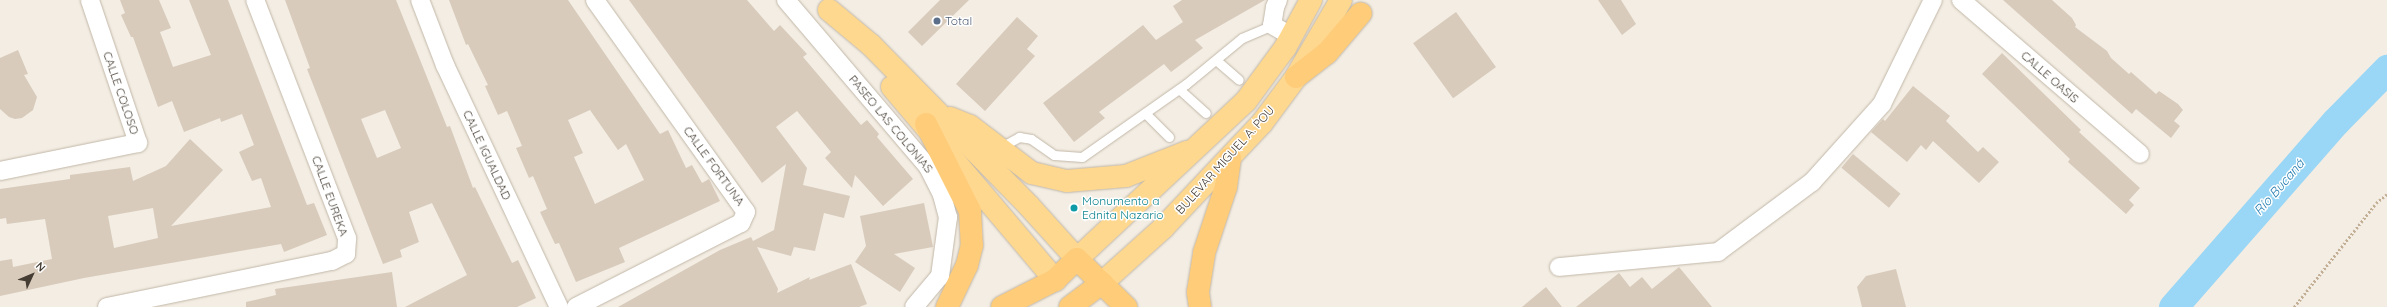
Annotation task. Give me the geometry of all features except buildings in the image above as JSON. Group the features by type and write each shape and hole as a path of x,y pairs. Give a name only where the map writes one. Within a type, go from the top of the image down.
{"highway":[{"path":"1296,77 1328,53 1364,6"},
{"path":"931,118 970,211 972,245 967,265 947,307"},
{"path":"1200,307 1198,292 1204,253 1226,187 1230,158"},
{"path":"1002,307 1055,280 1077,259 1126,307"},
{"path":"1055,280 1076,306 1102,283"}],"main road":[{"name":"BULEVAR MIGUEL A. POU","path":"1077,259 1199,147 1246,101 1291,36 1311,0"},
{"name":"BULEVAR MIGUEL A. POU","path":"1102,283 1163,228 1262,123 1296,77 1341,0"},
{"path":"825,5 861,52 1077,259"},
{"path":"931,118 970,126 1032,173 1067,181 1126,176 1199,147"},
{"path":"931,118 1055,280"}],"street":[{"name":"CALLE COLOSO","path":"0,171 138,143 90,0"},
{"name":"CALLE EUREKA","path":"107,307 332,261 346,254 347,238 254,0"},
{"name":"CALLE IGUALDAD","path":"420,0 445,66 559,307"},
{"name":"CALLE FORTUNA","path":"576,307 741,223 746,212 594,0"},
{"name":"PASEO LAS COLONIAS","path":"786,0 928,167 942,194 948,217 940,276 914,307"},
{"path":"1278,0 1272,25 1291,36"},
{"path":"1559,267 1718,252 1812,182 1882,104 1933,0"},
{"name":"CALLE OASIS","path":"1961,0 2140,154"}],"lane":[{"path":"1001,148 1019,137 1032,139 1054,155 1082,157 1179,89 1242,38 1272,25"},
{"path":"1216,60 1239,80"},
{"path":"1179,89 1206,113"},
{"path":"1145,113 1169,138"}],"path":[{"path":"2294,307 2376,203 2387,194"}],"waterway":[{"name":"Río Bucaná","path":"2173,307 2336,121 2387,69"}],"place":[{"name":"Total","path":"937,21"},
{"name":"Monumento a Ednita Nazario","path":"1074,208"}]}
